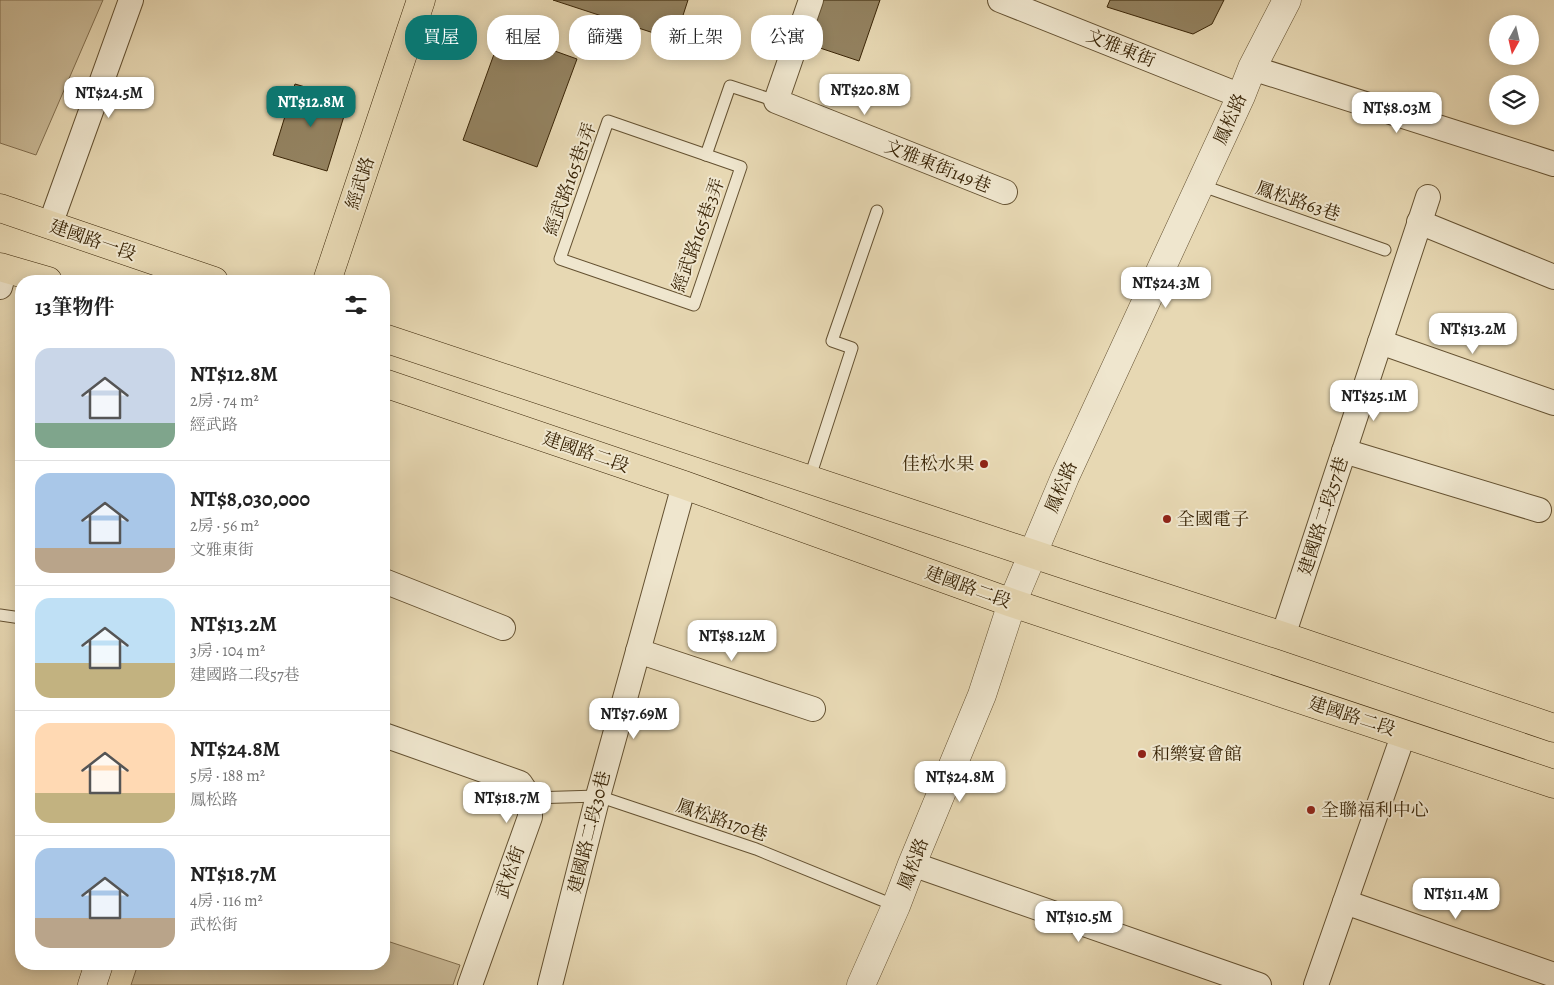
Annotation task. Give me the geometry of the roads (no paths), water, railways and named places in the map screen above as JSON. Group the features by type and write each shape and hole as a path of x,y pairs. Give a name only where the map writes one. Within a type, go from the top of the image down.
{"main road":[{"name":"經武路","path":"329,275 421,0"},
{"name":"建國路一段","path":"0,208 196,275"},
{"path":"2,274 15,276"},
{"path":"390,340 1283,636 1554,728"},
{"name":"建國路二段","path":"390,385 684,485 1012,603 1554,784"}],"street":[{"path":"50,225 131,0"},
{"path":"776,101 811,0"},
{"name":"文雅東街","path":"1000,0 1241,96"},
{"name":"鳳松路","path":"861,985 896,906 982,695 1012,603 1064,477 1241,96 1252,68 1287,0"},
{"path":"1252,68 1554,164"},
{"name":"文雅東街149巷","path":"776,101 1005,192"},
{"name":"建國路二段57巷","path":"1283,636 1428,197"},
{"path":"1420,222 1554,276"},
{"path":"1380,342 1554,404"},
{"path":"1344,451 1540,510"},
{"name":"建國路二段30巷","path":"550,985 598,796 684,485"},
{"path":"390,583 503,628"},
{"path":"638,651 813,709"},
{"path":"1316,985 1404,733"},
{"path":"390,737 520,783 530,798"},
{"name":"武松街","path":"470,985 530,817 530,798"},
{"path":"912,864 1259,985"},
{"path":"1345,902 1554,975"},
{"path":"92,985 97,970"}],"lane":[{"path":"706,155 730,86 776,101"},
{"name":"經武路165巷1弄","path":"560,259 608,121 706,155"},
{"name":"經武路165巷3弄","path":"560,259 694,305 741,167 706,155"},
{"name":"鳳松路63巷","path":"1200,185 1385,250"},
{"path":"809,480 852,348 832,341 877,211"},
{"path":"0,616 15,617"},
{"name":"鳳松路170巷","path":"530,798 598,796 756,849 896,906"}],"place":[{"name":"佳松水果","path":"984,464"},
{"name":"全國電子","path":"1167,519"},
{"name":"和樂宴會館","path":"1142,754"},
{"name":"全聯福利中心","path":"1311,810"}]}
